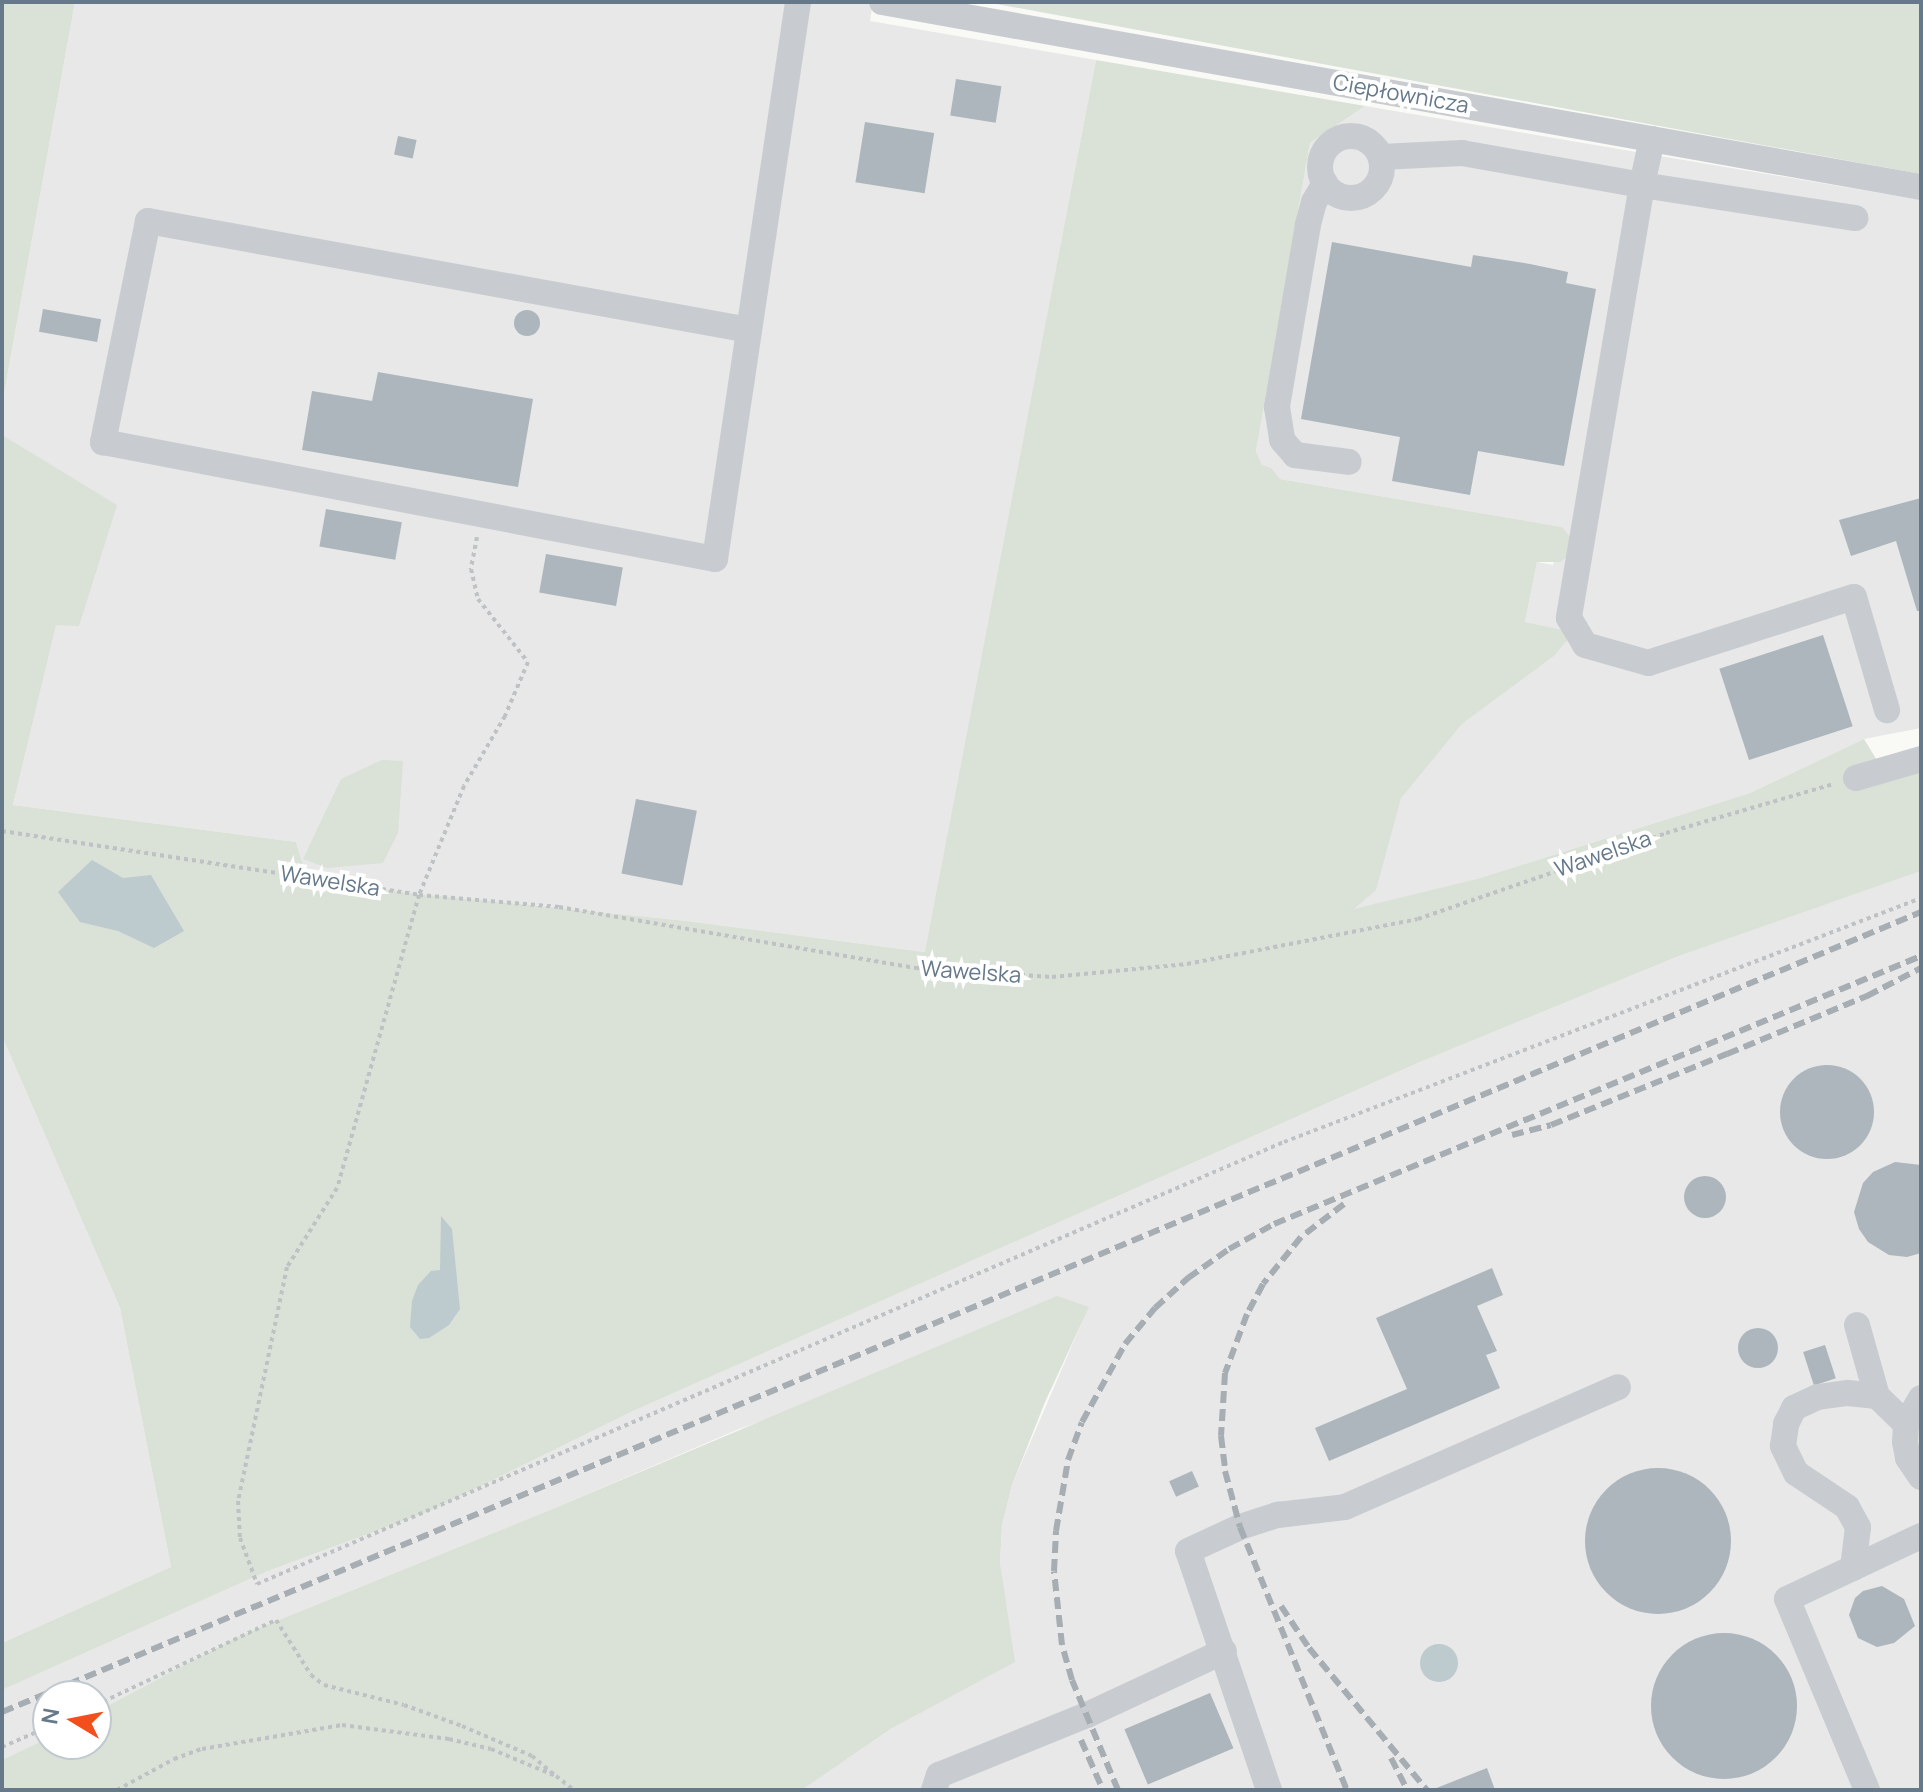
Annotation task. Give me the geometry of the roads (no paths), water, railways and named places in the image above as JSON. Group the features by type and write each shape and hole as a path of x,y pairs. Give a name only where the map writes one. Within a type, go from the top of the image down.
{"lane":[{"path":"749,330 148,221 103,442 715,559 798,2"},
{"name":"Ciepłownicza","path":"882,2 1921,187"},
{"path":"1348,136 1362,138 1374,146 1381,157 1382,171 1378,184 1361,197 1340,196 1325,183 1320,170 1322,156 1335,140 1348,136"},
{"path":"1652,139 1569,618 1585,645 1648,663 1854,597 1887,710"},
{"path":"1381,157 1462,153 1855,218"},
{"path":"1325,183 1314,202 1308,225 1277,407 1282,440 1295,455 1349,462"},
{"path":"1856,778 1921,759"},
{"path":"1857,1325 1877,1396 1906,1424"},
{"path":"1269,1790 1188,1551 1240,1527 1278,1515 1345,1507 1618,1387"},
{"path":"1853,1568 1858,1527 1847,1507 1796,1473 1783,1446 1786,1424 1794,1408 1818,1397 1848,1393 1877,1396"},
{"path":"1921,1398 1906,1424 1908,1458 1921,1477"},
{"path":"1867,1790 1787,1599 1921,1536"},
{"path":"934,1790 939,1775 1087,1715 1224,1651"}],"railway":[{"path":"2,1712 1921,912"},
{"path":"1118,1790 1072,1680 1062,1645 1054,1571 1056,1531 1068,1460 1082,1422 1125,1344 1155,1308 1188,1278 1229,1249 1274,1224 1921,956"},
{"path":"1512,1135 1551,1125 1727,1054 1867,996 1921,968"},
{"path":"1344,1204 1301,1237 1263,1284 1247,1314 1225,1373 1221,1436 1225,1471 1240,1527 1347,1790"},
{"path":"1281,1606 1309,1648 1427,1790"},
{"path":"1081,1740 1103,1790"},
{"path":"1391,1758 1407,1790"}]}
